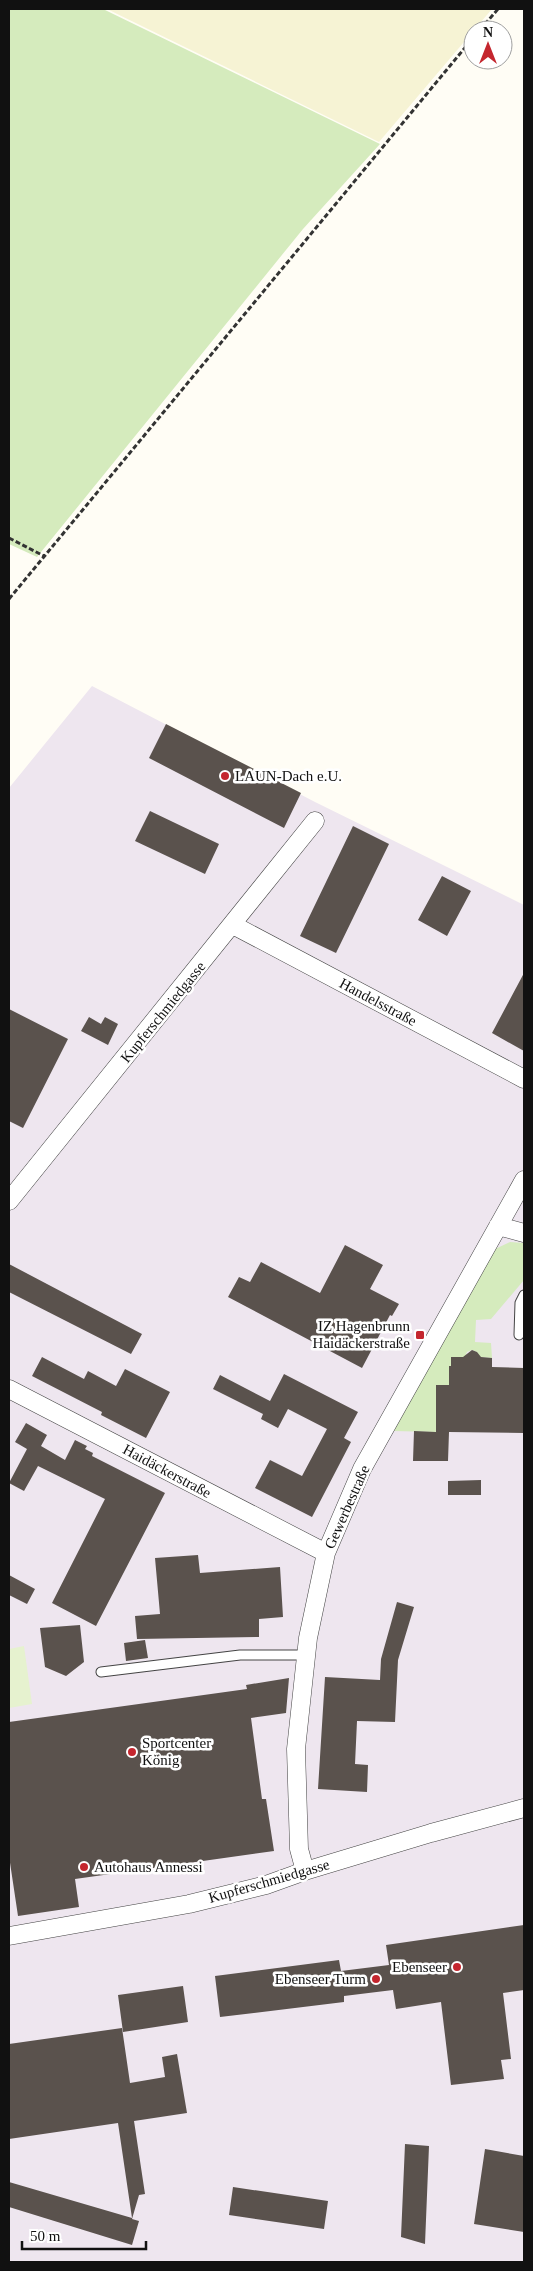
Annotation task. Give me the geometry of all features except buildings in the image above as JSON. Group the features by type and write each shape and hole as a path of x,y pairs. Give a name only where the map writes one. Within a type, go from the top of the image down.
{"street":[{"name":"Kupferschmiedgasse","path":"9,1201 315,821"},
{"name":"Handelsstraße","path":"233,925 524,1079"},
{"name":"Gewerbestraße","path":"305,1871 299,1850 296,1749 306,1655 326,1553 362,1469 411,1378 524,1180"},
{"path":"498,1226 524,1233"},
{"name":"Haidäckerstraße","path":"9,1389 326,1553"},
{"name":"Kupferschmiedgasse","path":"9,1936 189,1904 266,1885 305,1871 431,1833 524,1808"}],"lane":[{"path":"519,1335 520,1303 524,1295"},
{"path":"101,1672 240,1655 306,1655"}],"path":[{"path":"489,20 498,9"},
{"path":"9,599 463,50"},
{"path":"9,538 44,556"}],"shaded area":[{"path":"107,9 492,9 483,20 463,20 463,43 379,142"},
{"path":"92,686 315,802 524,905 524,2262 9,2262 9,788"}],"green space":[{"path":"9,9 103,9 380,144 303,229 37,557 9,544"},
{"path":"510,1242 524,1243 524,1280 491,1319 476,1320 475,1342 491,1343 492,1358 479,1357 477,1352 472,1350 467,1352 465,1357 451,1357 451,1366 449,1367 451,1385 436,1385 436,1432 393,1431 493,1250"},
{"path":"24,1646 32,1704 9,1708 9,1649"}],"place":[{"name":"LAUN-Dach e.U.","path":"225,776"},
{"name":"IZ Hagenbrunn Haidäckerstraße","path":"420,1335"},
{"name":"Sportcenter König","path":"132,1752"},
{"name":"Autohaus Annessi","path":"84,1867"},
{"name":"Ebenseer","path":"457,1967"},
{"name":"Ebenseer Turm","path":"376,1979"}]}
